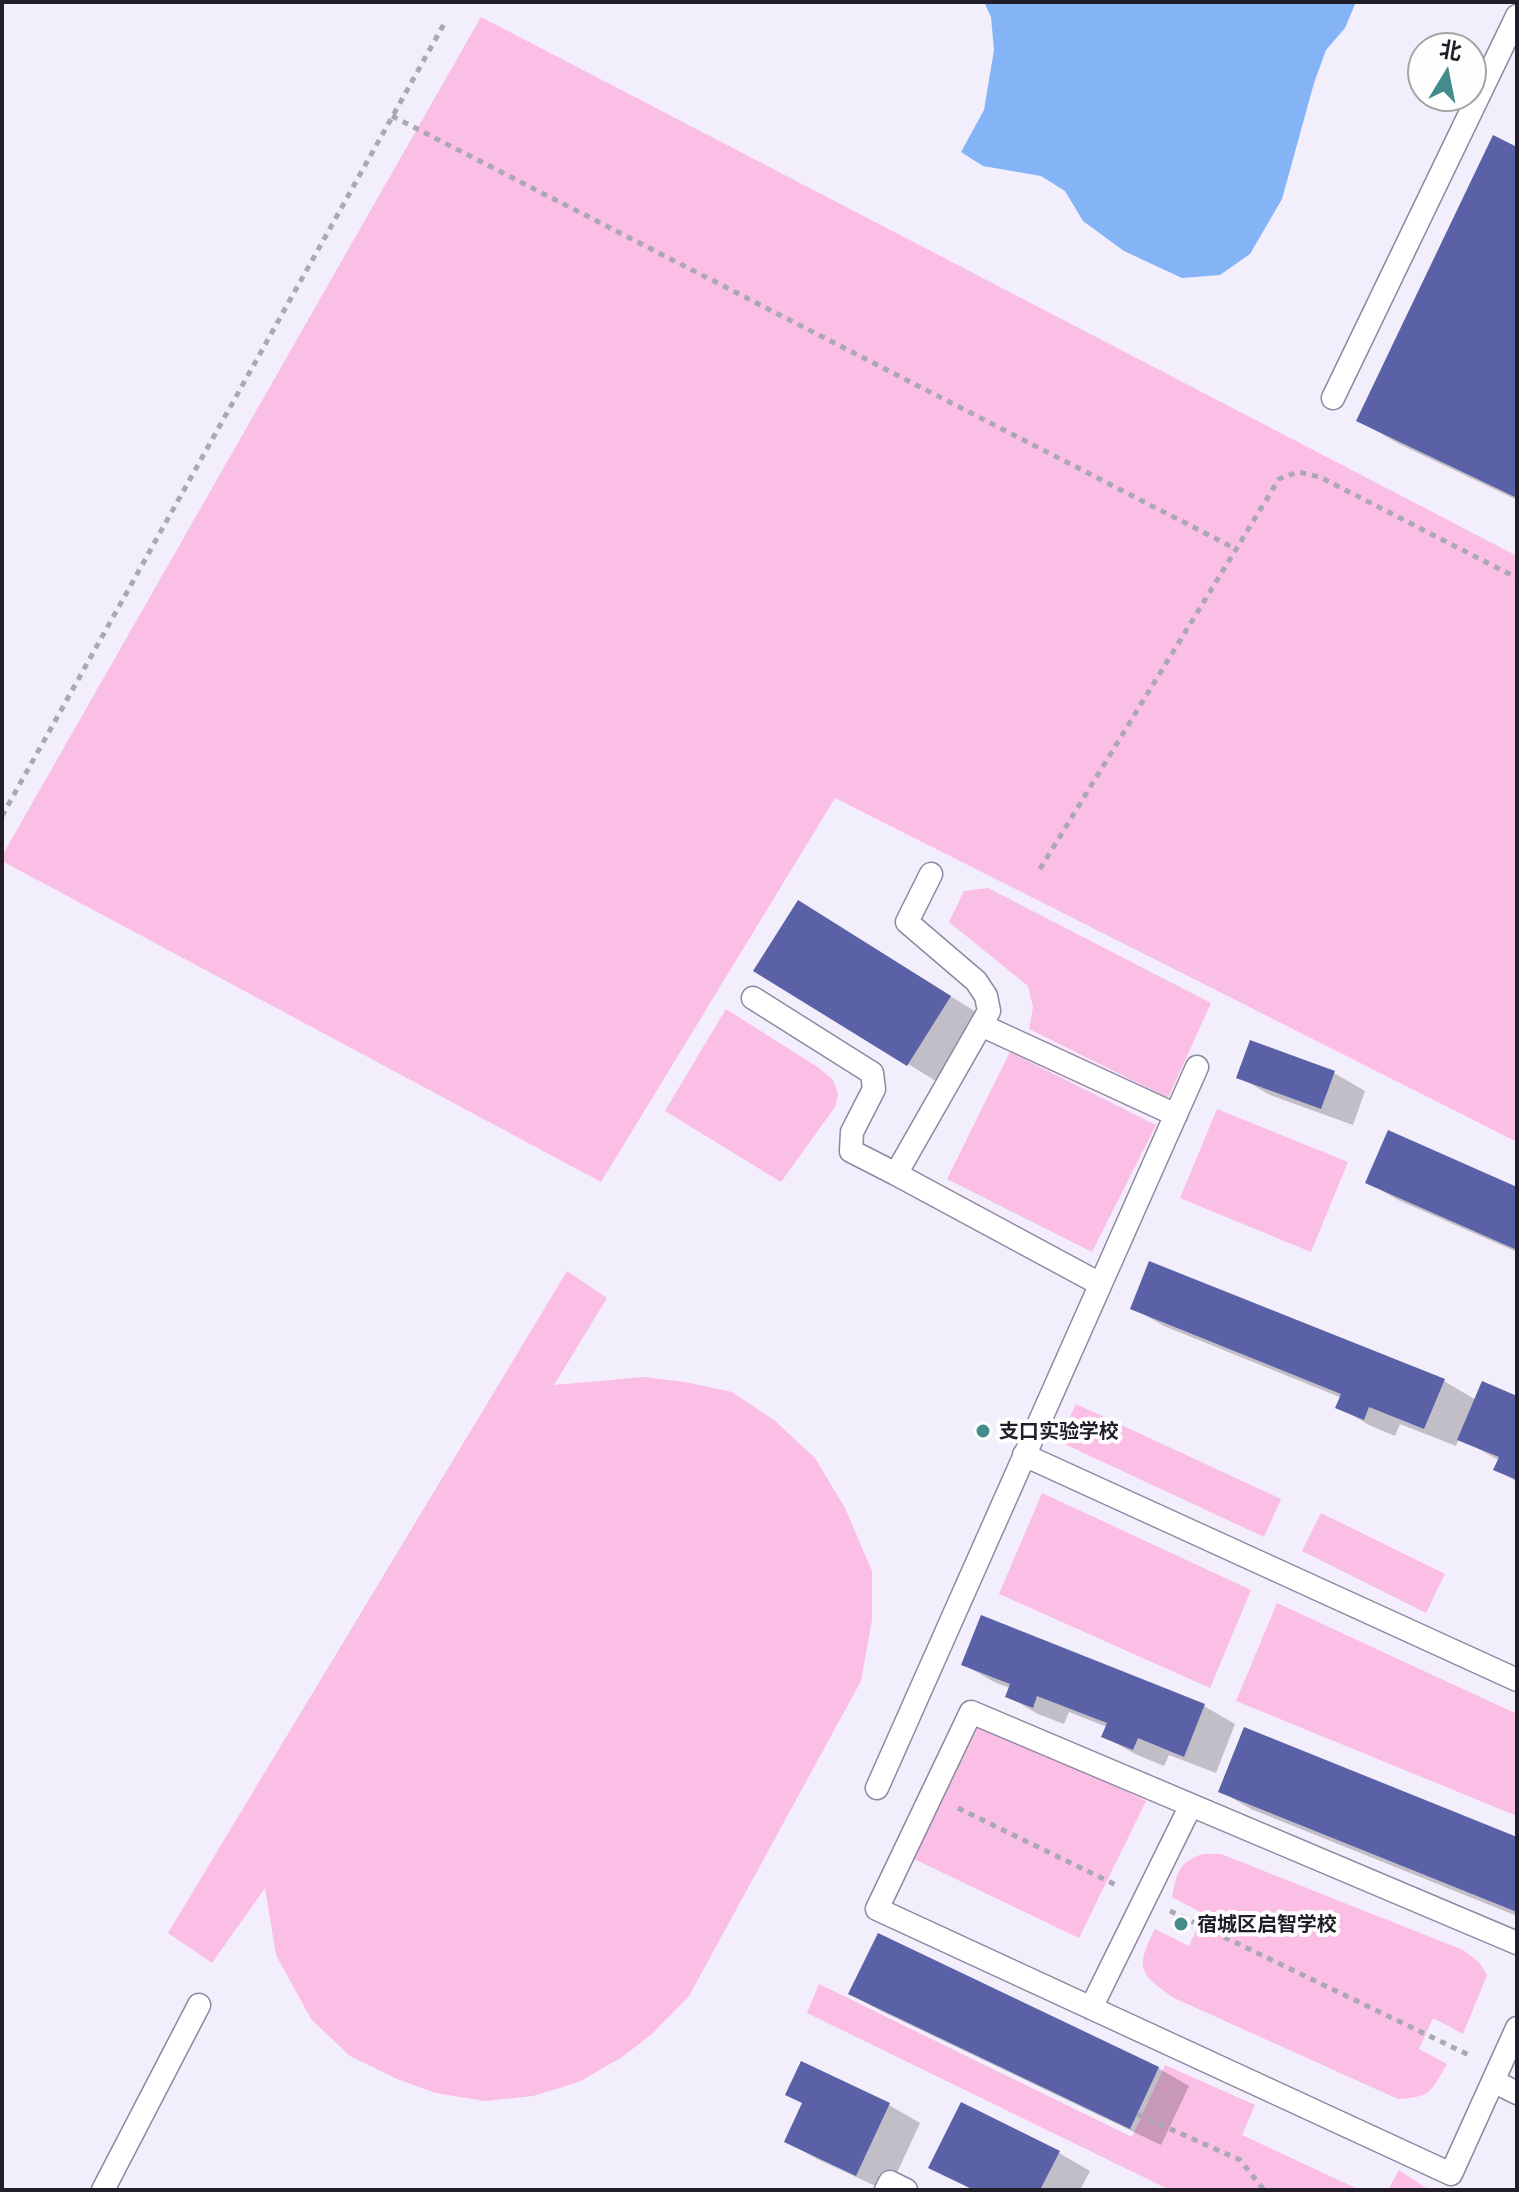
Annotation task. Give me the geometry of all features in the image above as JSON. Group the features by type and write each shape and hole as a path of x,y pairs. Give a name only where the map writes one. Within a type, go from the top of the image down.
{"lane":[{"path":"1333,398 1517,16"},
{"path":"896,1174 989,1011 986,996 976,981 907,922 931,874"},
{"path":"753,998 872,1073 874,1089 852,1132 851,1151 1100,1284"},
{"path":"981,1025 1176,1115"},
{"path":"877,1788 1197,1067"},
{"path":"1024,1455 1517,1680"},
{"path":"1517,1943 971,1712 877,1909 1451,2174 1517,2028"},
{"path":"1091,2008 1191,1805"},
{"path":"103,2190 199,2005"},
{"path":"1496,2075 1517,2093"},
{"path":"886,2190 890,2182 906,2190"}],"path":[{"path":"2,816 444,24"},
{"path":"392,116 1236,549"},
{"path":"1040,869 1279,479 1298,472 1320,477 1517,578"},
{"path":"931,1796 1145,1898 1496,2075"},
{"path":"1137,2114 1240,2160 1264,2190"}],"shaded area":[{"path":"481,17 1517,556 1517,1142 835,798 601,1182 2,861 2,856"},
{"path":"988,888 1211,1003 1168,1098 1029,1029 1033,1007 1028,986 949,922 964,891"},
{"path":"726,1009 819,1068 833,1080 838,1094 835,1107 781,1182 665,1111"},
{"path":"1010,1052 1156,1125 1092,1252 947,1179"},
{"path":"1217,1109 1348,1162 1311,1252 1180,1198"},
{"path":"567,1271 607,1298 554,1385 644,1377 685,1382 732,1392 774,1420 815,1458 845,1508 872,1571 872,1620 861,1681 689,1996 651,2035 622,2057 579,2082 533,2096 485,2101 436,2093 397,2079 350,2056 311,2019 276,1955 265,1888 212,1963 168,1933"},
{"path":"1076,1404 1281,1499 1264,1537 1058,1441"},
{"path":"1042,1493 1251,1590 1210,1688 999,1594"},
{"path":"1321,1513 1445,1574 1426,1613 1302,1551"},
{"path":"1277,1603 1517,1714 1517,1816 1236,1701"},
{"path":"981,1721 1146,1801 1079,1938 914,1859"},
{"path":"1203,1854 1221,1854 1463,1950 1479,1962 1487,1975 1463,2034 1433,2018 1419,2049 1447,2064 1429,2091 1398,2099 1174,1998 1153,1983 1147,1976 1143,1962 1155,1929 1189,1946 1204,1914 1172,1897 1180,1870 1188,1861"},
{"path":"819,1984 1132,2137 1165,2065 1255,2105 1242,2135 1360,2190 1170,2190 807,2013"},
{"path":"1399,2170 1426,2188 1425,2190 1388,2190"}],"water":[{"path":"984,2 1356,2 1345,28 1326,50 1282,199 1250,254 1220,275 1182,278 1124,251 1083,221 1065,191 1041,176 983,166 961,152 984,110 994,50 991,17"}],"building":[{"path":"1493,135 1517,147 1517,498 1356,421"},
{"path":"798,900 951,996 907,1066 753,971"},
{"path":"1250,1040 1335,1071 1321,1109 1236,1078"},
{"path":"1388,1130 1517,1187 1517,1250 1365,1183"},
{"path":"1149,1261 1445,1379 1424,1429 1369,1407 1364,1420 1335,1408 1341,1394 1130,1309"},
{"path":"1482,1381 1517,1396 1517,1480 1493,1470 1499,1457 1457,1440"},
{"path":"981,1615 1205,1704 1184,1757 1138,1738 1133,1750 1101,1737 1107,1723 1037,1696 1033,1708 1005,1697 1010,1684 961,1665"},
{"path":"1244,1727 1517,1837 1517,1912 1218,1792"},
{"path":"878,1933 1159,2067 1130,2129 848,1994"},
{"path":"801,2061 890,2103 856,2176 784,2142 802,2103 785,2095"},
{"path":"961,2102 1060,2151 1040,2190 974,2190 928,2168"}],"place":[{"name":"支口实验学校","path":"983,1431"},
{"name":"宿城区启智学校","path":"1181,1924"}]}
